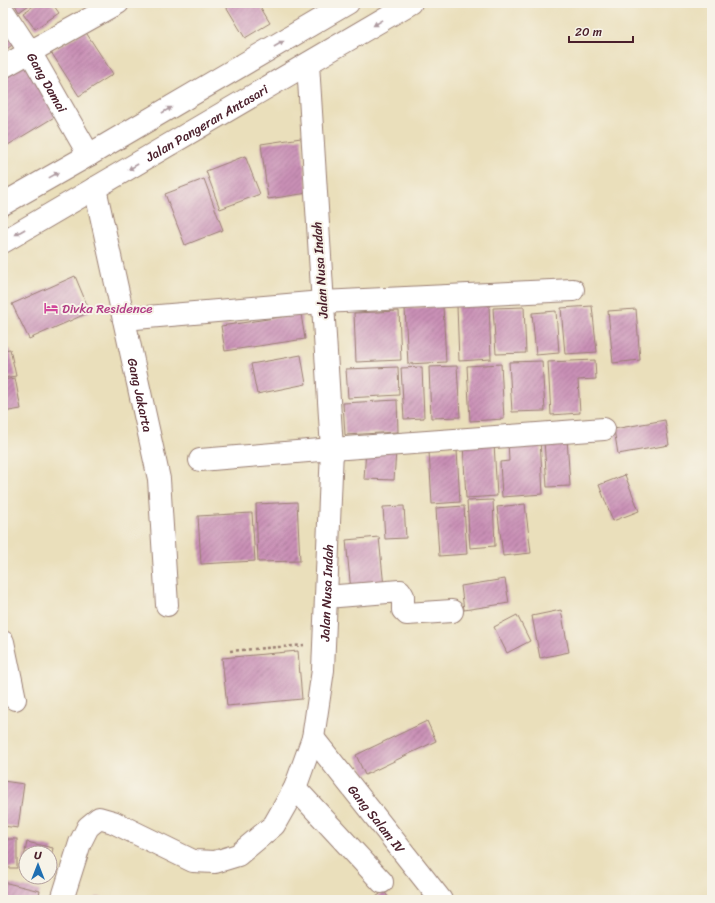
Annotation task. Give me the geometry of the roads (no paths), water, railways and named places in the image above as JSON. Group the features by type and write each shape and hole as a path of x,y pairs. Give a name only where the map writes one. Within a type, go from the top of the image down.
{"street":[{"path":"3,67 118,3"},
{"path":"3,204 348,3"},
{"name":"Jalan Pangeran Antasari","path":"3,242 411,3"},
{"name":"Gang Damai","path":"3,11 30,52 89,155"},
{"name":"Jalan Nusa Indah","path":"62,900 80,843 88,827 99,818 113,822 193,861 215,862 238,855 274,825 295,788 313,738 323,670 332,449 308,64"},
{"name":"Gang Jakarta","path":"95,188 159,479 167,605"},
{"path":"124,319 322,302 573,290"},
{"path":"200,460 604,429"},
{"path":"326,597 400,591 403,596 402,610 407,614 452,611"},
{"path":"3,642 15,700"},
{"name":"Gang Salam IV","path":"313,738 441,900"},
{"path":"295,788 382,882"}],"place":[{"name":"Divka Residence","path":"51,308"}]}
